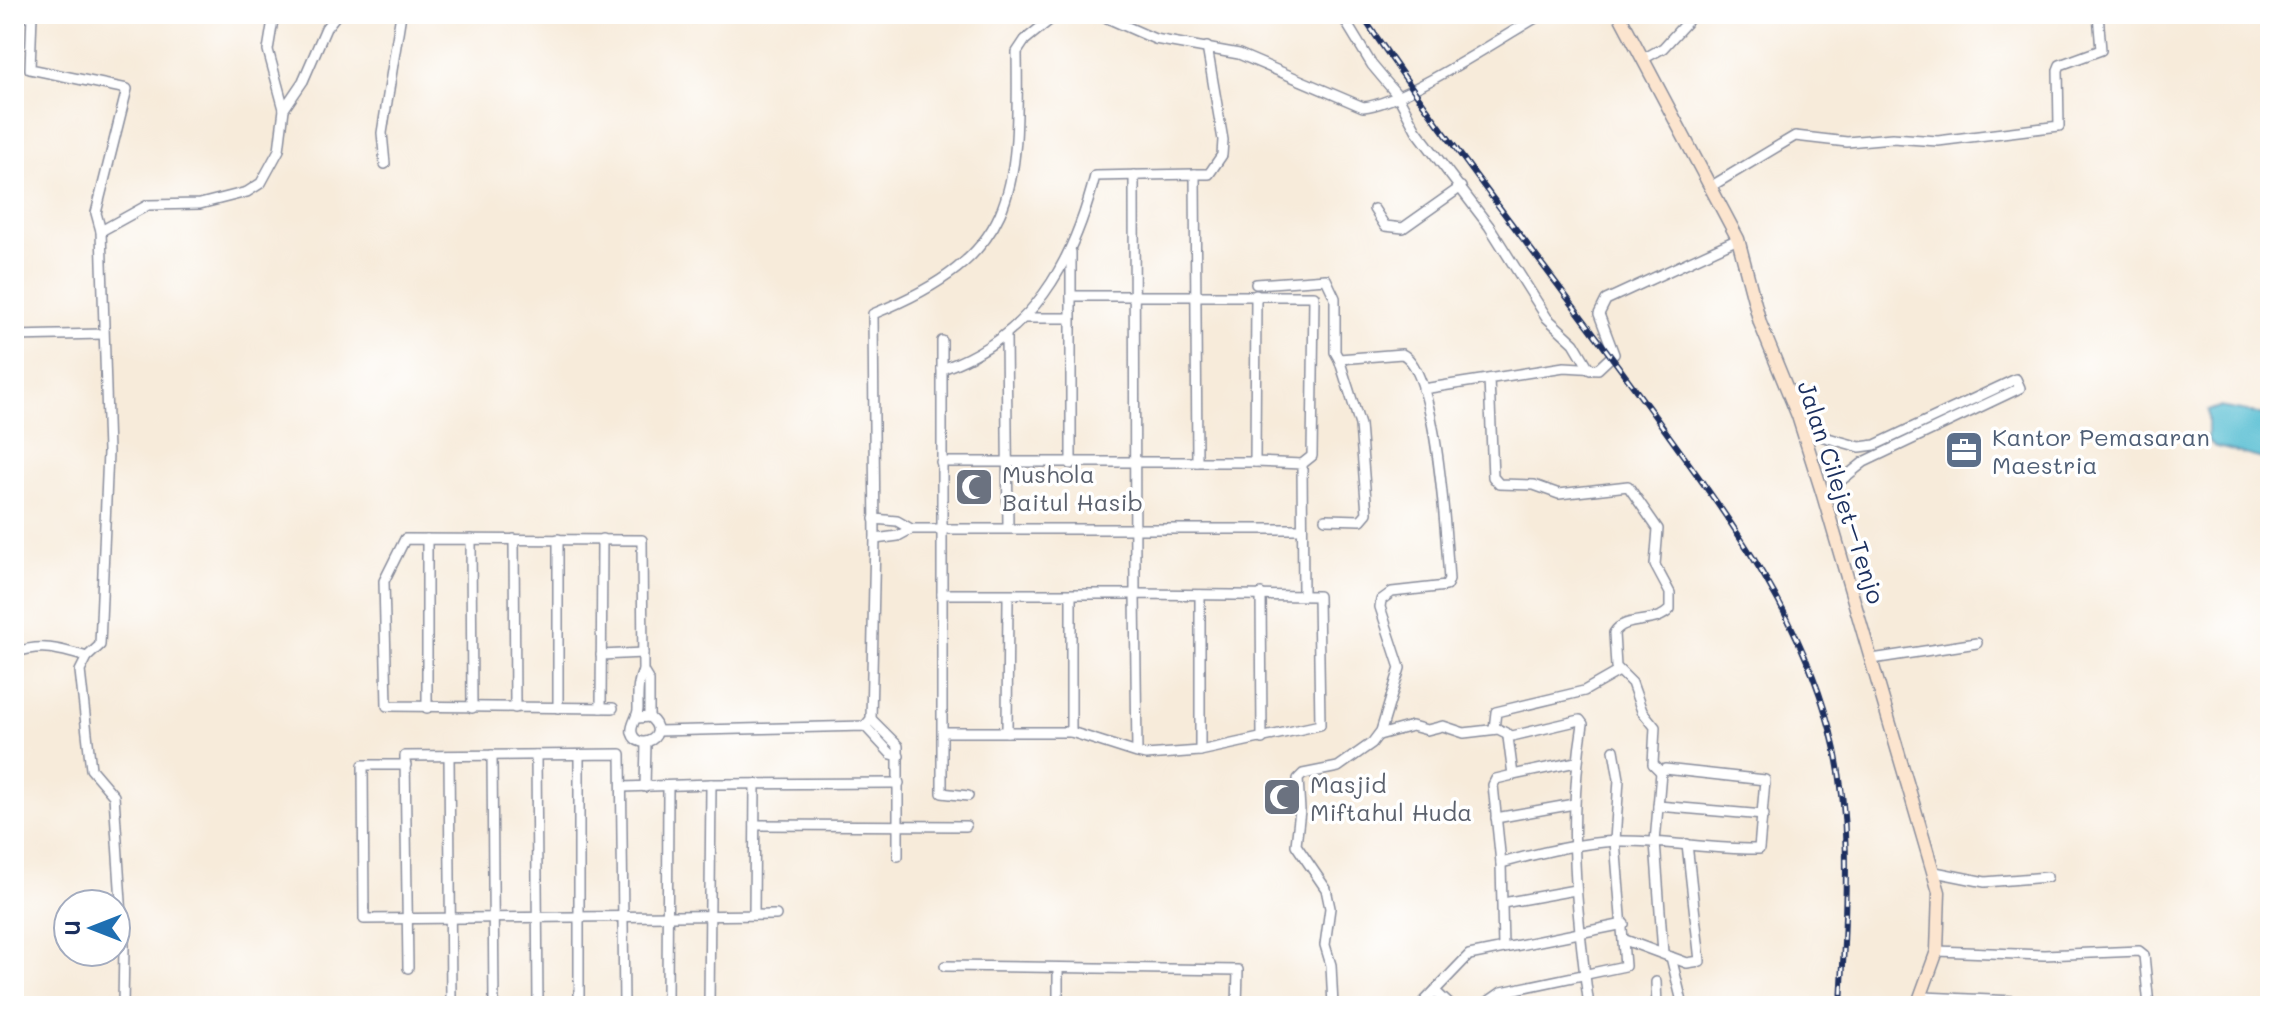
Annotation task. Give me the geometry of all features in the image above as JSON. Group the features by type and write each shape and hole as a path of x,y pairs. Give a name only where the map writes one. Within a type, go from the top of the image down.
{"main road":[{"name":"Jalan Cilejet–Tenjo","path":"1619,14 1645,58 1738,239 1760,323 1803,431 1823,495 1935,872 1940,908 1937,951 1920,1001"}],"street":[{"path":"32,14 30,69 127,89 96,204 101,231 108,452 100,645 87,657 80,671 91,769 114,796 124,947 123,1006"},
{"path":"101,231 148,205 200,204 255,189 276,160 284,109 268,50 274,14"},
{"path":"284,109 303,81 326,28 337,14"},
{"path":"385,164 382,133 401,14"},
{"path":"868,723 875,539 873,314 935,287 984,244 1001,215 1014,175 1017,52 1025,40 1057,14"},
{"path":"1098,14 1155,39 1207,47 1298,76 1363,107 1398,96 1542,14"},
{"path":"1341,14 1372,65 1398,96 1416,130 1461,187 1547,318 1574,343 1590,370"},
{"path":"1645,58 1663,48 1694,14"},
{"path":"1710,187 1795,136 1847,142 1892,138 1938,141 2059,126 2058,70 2060,65 2101,50 2098,14"},
{"path":"942,369 986,351 1026,318 1071,252 1095,176 1209,174 1222,155 1223,140 1207,47"},
{"path":"1195,174 1197,462"},
{"path":"1134,175 1137,753"},
{"path":"1374,209 1385,226 1403,228 1461,187"},
{"path":"1423,389 1564,367 1601,368 1614,354 1599,314 1606,300 1738,239"},
{"path":"1071,252 1071,464"},
{"path":"1256,284 1326,279 1335,298 1335,352 1360,425 1367,513 1361,520 1325,519"},
{"path":"1255,462 1256,295"},
{"path":"941,462 1302,464 1312,456 1315,298 1312,295 1071,296"},
{"path":"1026,318 1070,318"},
{"path":"14,336 103,334"},
{"path":"1006,336 1008,527"},
{"path":"942,341 942,793 968,796"},
{"path":"1339,359 1405,355 1423,389 1440,465 1449,580 1446,586 1392,592 1381,600 1380,607 1400,668 1379,735"},
{"path":"1489,379 1493,477 1499,484 1534,485 1559,494 1628,486 1658,529 1655,565 1670,593 1671,604 1663,617 1614,629 1614,661 1619,671 1632,683 1642,711 1655,727 1653,764 1661,772"},
{"path":"1823,495 1864,462 2018,384"},
{"path":"1803,431 1860,447 1875,445 1986,400"},
{"path":"1860,447 1864,462"},
{"path":"1302,464 1303,594"},
{"path":"874,519 897,521 911,529"},
{"path":"875,539 898,536 911,529 943,528 1302,529"},
{"path":"613,708 392,708 384,701 384,581 405,539 637,539 645,543 643,671 649,681 644,718 633,725 632,734 638,741 646,743"},
{"path":"427,539 427,708"},
{"path":"471,539 472,708"},
{"path":"514,539 515,708"},
{"path":"558,539 558,708"},
{"path":"601,708 602,539"},
{"path":"942,594 1314,594 1320,599 1320,725 1200,751 1137,753 1071,732 943,732"},
{"path":"1261,594 1262,739"},
{"path":"1007,732 1008,595"},
{"path":"1071,595 1071,732"},
{"path":"1200,595 1200,751"},
{"path":"1872,659 1977,643"},
{"path":"14,653 51,646 87,657"},
{"path":"601,655 643,653"},
{"path":"1494,729 1496,712 1584,691 1619,671"},
{"path":"644,718 656,723 658,731"},
{"path":"1333,1006 1331,965 1325,945 1329,904 1324,886 1296,845 1300,810 1298,779 1303,774 1338,767 1379,735 1412,726 1427,730 1445,726 1464,733 1494,729 1510,735 1580,720 1583,724 1576,762 1572,846 1578,932 1589,1006"},
{"path":"645,787 646,743 658,731 868,723 898,746 898,856"},
{"path":"1510,735 1507,740 1513,775"},
{"path":"1482,1006 1502,992 1623,969 1626,962 1624,924 1615,841 1619,779 1614,750"},
{"path":"408,968 405,756 621,754 624,1006"},
{"path":"492,755 494,1006"},
{"path":"536,755 538,1006"},
{"path":"579,755 579,1006"},
{"path":"449,756 451,999"},
{"path":"1503,948 1501,863 1494,781 1576,762"},
{"path":"406,765 363,765 364,919 776,915"},
{"path":"1501,863 1572,846 1615,841 1759,849 1764,815 1764,779 1665,769 1661,772"},
{"path":"1661,772 1655,842 1667,955 1683,1006"},
{"path":"623,787 899,783"},
{"path":"709,1006 711,784"},
{"path":"754,915 755,784"},
{"path":"667,1006 670,916 668,786"},
{"path":"1496,818 1574,804"},
{"path":"1658,806 1764,815"},
{"path":"755,825 966,826"},
{"path":"1625,940 1698,963 1701,958 1687,844"},
{"path":"1935,872 1985,882 2047,877"},
{"path":"1503,903 1575,890"},
{"path":"1420,1006 1469,955 1624,924"},
{"path":"1937,951 2044,955 2139,951 2144,955 2149,1006"},
{"path":"945,966 1238,970 1237,1006"},
{"path":"1058,968 1058,1006"},
{"path":"1656,982 1657,1006"},
{"path":"1435,991 1451,1006"},
{"path":"1920,1001 2127,1006"}],"water":[{"path":"2219,407 2270,416 2270,461 2214,446 2208,440 2208,411"}],"railway":[{"path":"1361,14 1432,116 1733,526 1799,643 1830,729 1842,797 1846,902 1841,1006"}],"place":[{"name":"Kantor Pemasaran Maestria","path":"1964,450"},
{"name":"Mushola Baitul Hasib","path":"974,487"},
{"name":"Masjid Miftahul Huda","path":"1282,797"}]}
